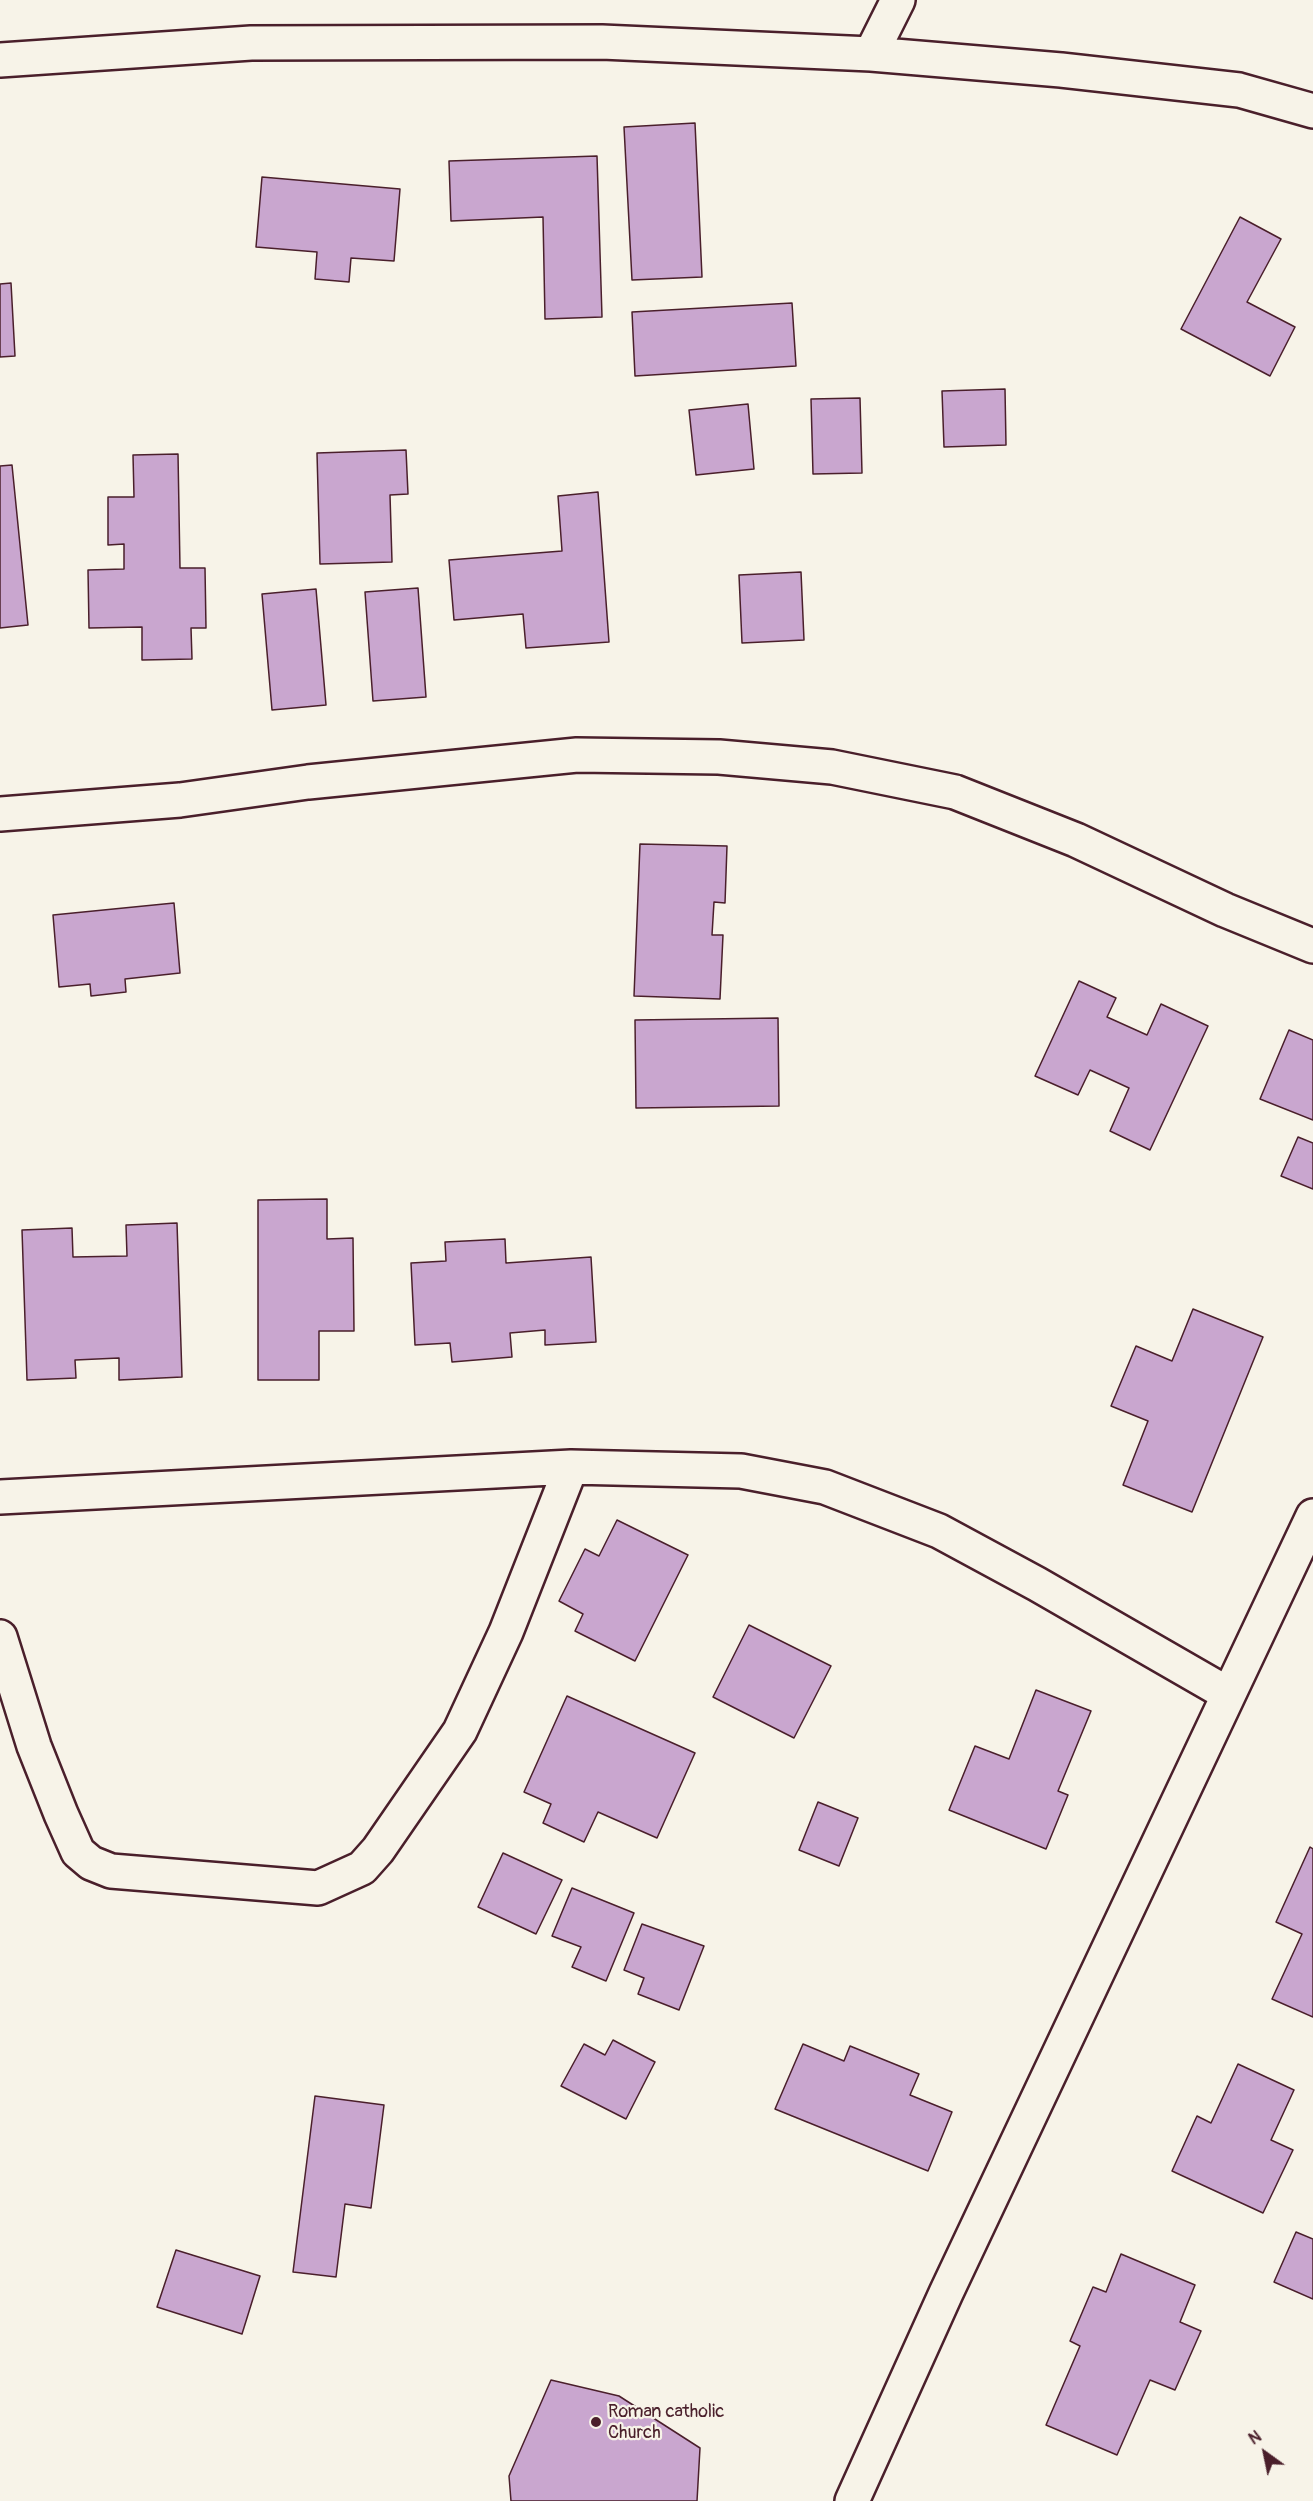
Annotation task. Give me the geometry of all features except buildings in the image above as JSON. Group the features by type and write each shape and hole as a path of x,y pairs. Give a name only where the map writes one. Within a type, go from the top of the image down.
{"street":[{"path":"871,54 898,0"},
{"path":"0,60 251,44 602,42 871,54 1061,70 1239,90 1313,111"},
{"path":"0,814 180,800 320,781 577,754 719,758 832,766 955,792 1076,840 1225,910 1313,946"},
{"path":"0,1497 571,1467 741,1471 825,1486 939,1531 1037,1584 1228,1694"},
{"path":"0,1637 34,1746 61,1814 78,1852 91,1863 111,1871 318,1888 362,1868 378,1850 460,1731 506,1632 571,1467"},
{"path":"852,2501 951,2283 1313,1516"}],"place":[{"name":"Roman catholic Church","path":"596,2422"}]}
